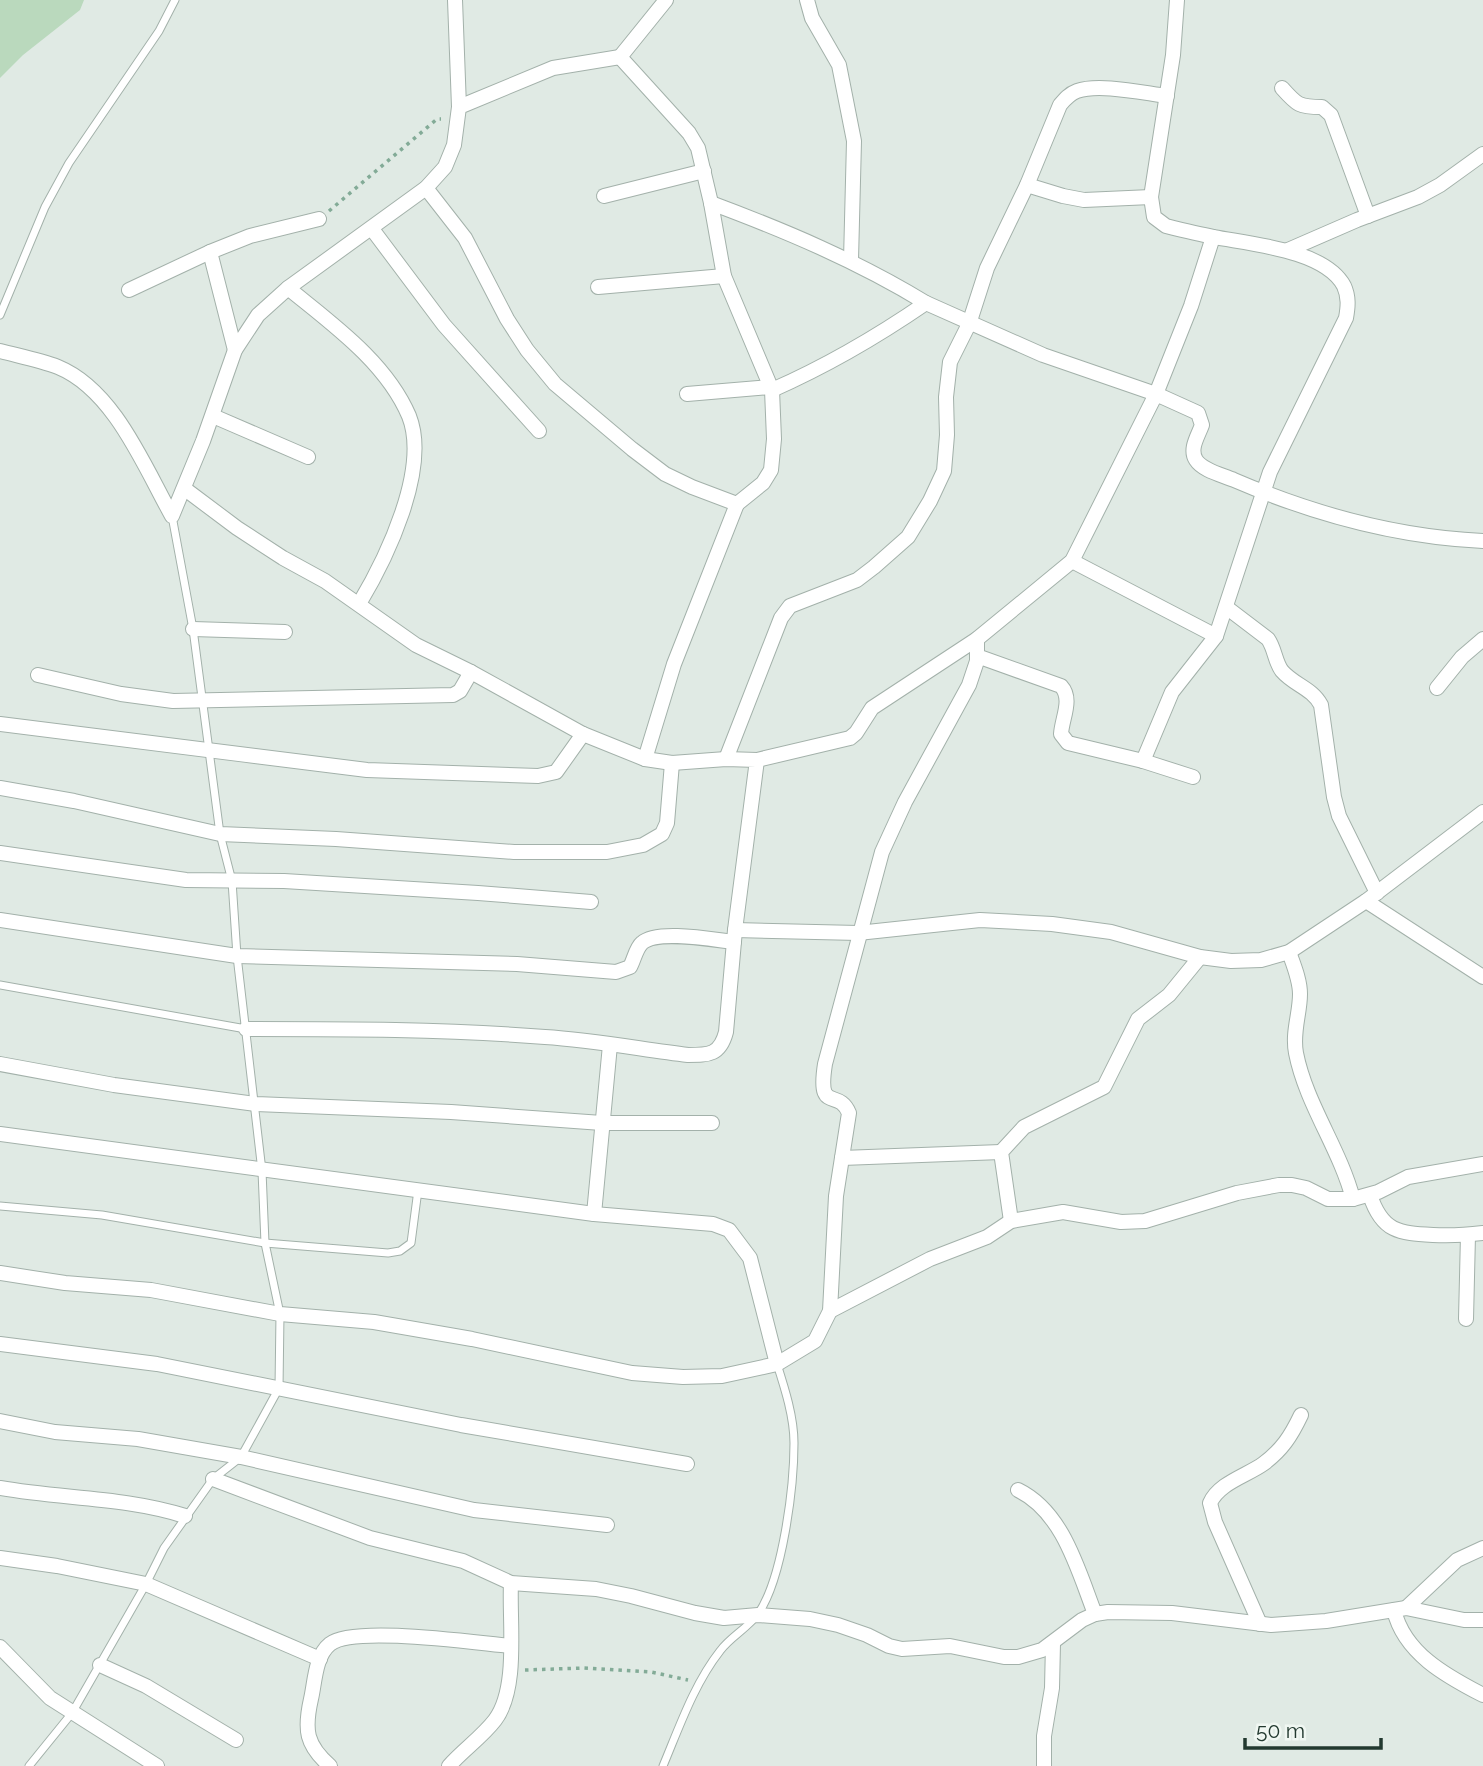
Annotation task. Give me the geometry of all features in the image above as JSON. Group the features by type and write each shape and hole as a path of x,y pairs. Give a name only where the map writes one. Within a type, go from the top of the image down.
{"street":[{"path":"172,516 213,416 235,349 258,315 288,288 426,188 445,167 454,145 459,112 455,0"},
{"path":"459,112 553,68 620,57 666,0"},
{"path":"807,0 812,18 839,65 852,129 855,166 851,260"},
{"path":"1143,761 1172,692 1216,636 1270,472 1346,318 1349,303 1343,285 1334,274 1288,250 1166,226 1154,217 1150,197 1167,96 1177,0"},
{"path":"620,57 689,133 698,148 724,276 772,389 774,439 771,470 763,483 737,504 674,664 645,759"},
{"path":"726,759 775,632 790,606 857,580 908,537 930,500 944,471 950,362 969,324 987,268 1027,185 1060,105 1078,90 1096,88 1167,96"},
{"path":"1282,88 1296,104 1325,108 1331,115 1368,216"},
{"path":"1288,250 1418,197 1440,185 1483,154"},
{"path":"604,196 704,171"},
{"path":"1027,185 1084,200 1150,197"},
{"path":"426,188 465,238 507,320 555,384 665,474 737,504"},
{"path":"711,203 790,232 851,260 969,324 1198,412 1202,425 1193,447 1197,462 1263,493 1384,530 1438,539 1483,541"},
{"path":"129,290 250,236 319,219"},
{"path":"372,229 444,325 539,431"},
{"path":"185,489 248,536 325,581 416,645 583,734 645,759 672,764 726,759 757,760 850,738 872,708 977,639 1072,561 1156,394 1191,306 1213,237"},
{"path":"210,252 235,349"},
{"path":"598,287 724,276"},
{"path":"288,288 356,345 373,363 403,406 413,430 414,464 400,518 375,578 359,604"},
{"path":"687,394 772,389 814,372 874,339 926,303"},
{"path":"0,351 59,367 83,381 102,398 119,422 172,516"},
{"path":"213,416 307,457"},
{"path":"1072,561 1216,636"},
{"path":"1226,607 1269,639 1280,669 1317,696 1321,705 1339,816 1363,861 1372,897 1483,977"},
{"path":"193,629 285,632"},
{"path":"0,1273 65,1283 151,1290 280,1314 374,1322 472,1339 632,1373 683,1377 722,1376 778,1364 815,1341 830,1311 836,1196 849,1113 845,1105 826,1096 822,1081 882,852 974,674 977,639"},
{"path":"1437,688 1462,657 1483,639"},
{"path":"976,656 1061,686 1067,696 1061,734 1068,743 1143,761 1193,777"},
{"path":"38,675 157,699 202,699 453,695 460,691 471,672"},
{"path":"0,724 367,771 538,776 556,772 583,734"},
{"path":"246,1029 409,1029 548,1037 688,1055 714,1052 723,1045 726,1032 757,760"},
{"path":"0,788 220,834 514,852 607,852 643,845 662,834 667,822 672,764"},
{"path":"0,920 237,956 517,964 616,972 630,967 640,946 649,939 674,936 859,933 980,920 1052,924 1111,932 1199,957 1231,961 1251,960 1289,952 1372,897 1483,812"},
{"path":"0,853 186,880 296,882 591,902"},
{"path":"1289,952 1301,997 1294,1038 1298,1060 1353,1199"},
{"path":"842,1158 1000,1152 1024,1127 1104,1087 1138,1019 1169,995 1199,957"},
{"path":"594,1214 610,1045"},
{"path":"0,1064 114,1085 256,1104 451,1112 602,1123 712,1124"},
{"path":"0,1134 594,1214 713,1223 729,1230 750,1258 778,1364"},
{"path":"1000,1152 1011,1221"},
{"path":"830,1311 930,1259 987,1237 1011,1221 1063,1212 1121,1222 1145,1221 1237,1193 1279,1185 1306,1188 1328,1199 1353,1199 1370,1195 1408,1177 1483,1164"},
{"path":"1370,1195 1381,1217 1390,1227 1401,1233 1452,1237 1483,1233"},
{"path":"1466,1319 1468,1235"},
{"path":"0,1343 157,1364 461,1425 687,1464"},
{"path":"1260,1624 1215,1522 1210,1503 1222,1488 1263,1464 1280,1449 1290,1439 1301,1415"},
{"path":"0,1421 55,1432 138,1439 240,1457 474,1510 607,1525"},
{"path":"213,1479 370,1538 463,1561 510,1583 596,1589 695,1614 724,1618 758,1615 810,1619 838,1625 902,1649 950,1646 1004,1657 1018,1657 1042,1650 1067,1630 1095,1614 1171,1613 1260,1624 1326,1621 1400,1609 1483,1620"},
{"path":"0,1488 142,1504 185,1516"},
{"path":"1018,1490 1028,1495 1049,1514 1059,1530 1095,1614"},
{"path":"1400,1609 1457,1560 1483,1548"},
{"path":"0,1558 57,1566 146,1584 320,1659"},
{"path":"449,1766 494,1722 507,1694 510,1583"},
{"path":"1400,1609 1405,1638 1423,1658 1483,1695"},
{"path":"330,1766 314,1750 307,1729 307,1716 320,1659 331,1643 341,1639 374,1636 510,1646"},
{"path":"1044,1766 1044,1736 1052,1688 1053,1643"},
{"path":"0,1647 50,1698 157,1766"},
{"path":"100,1665 146,1686 236,1740"}],"lane":[{"path":"0,315 34,232 69,163 159,31 175,0"},
{"path":"29,1766 72,1713 146,1584 163,1548 213,1479 240,1457 279,1388 280,1314 265,1243 256,1104 237,956 232,881 220,834 193,629 172,516"},
{"path":"0,985 246,1029"},
{"path":"0,1206 102,1215 265,1243 388,1253 400,1251 411,1243 418,1190"},
{"path":"663,1766 699,1685 719,1651 758,1615 778,1564 790,1492 794,1440 778,1364"}],"path":[{"path":"319,219 438,119 459,112"},
{"path":"509,1672 576,1668 651,1672 677,1676 699,1685"}],"green space":[{"path":"0,0 84,0 80,10 23,55 0,78"}]}
